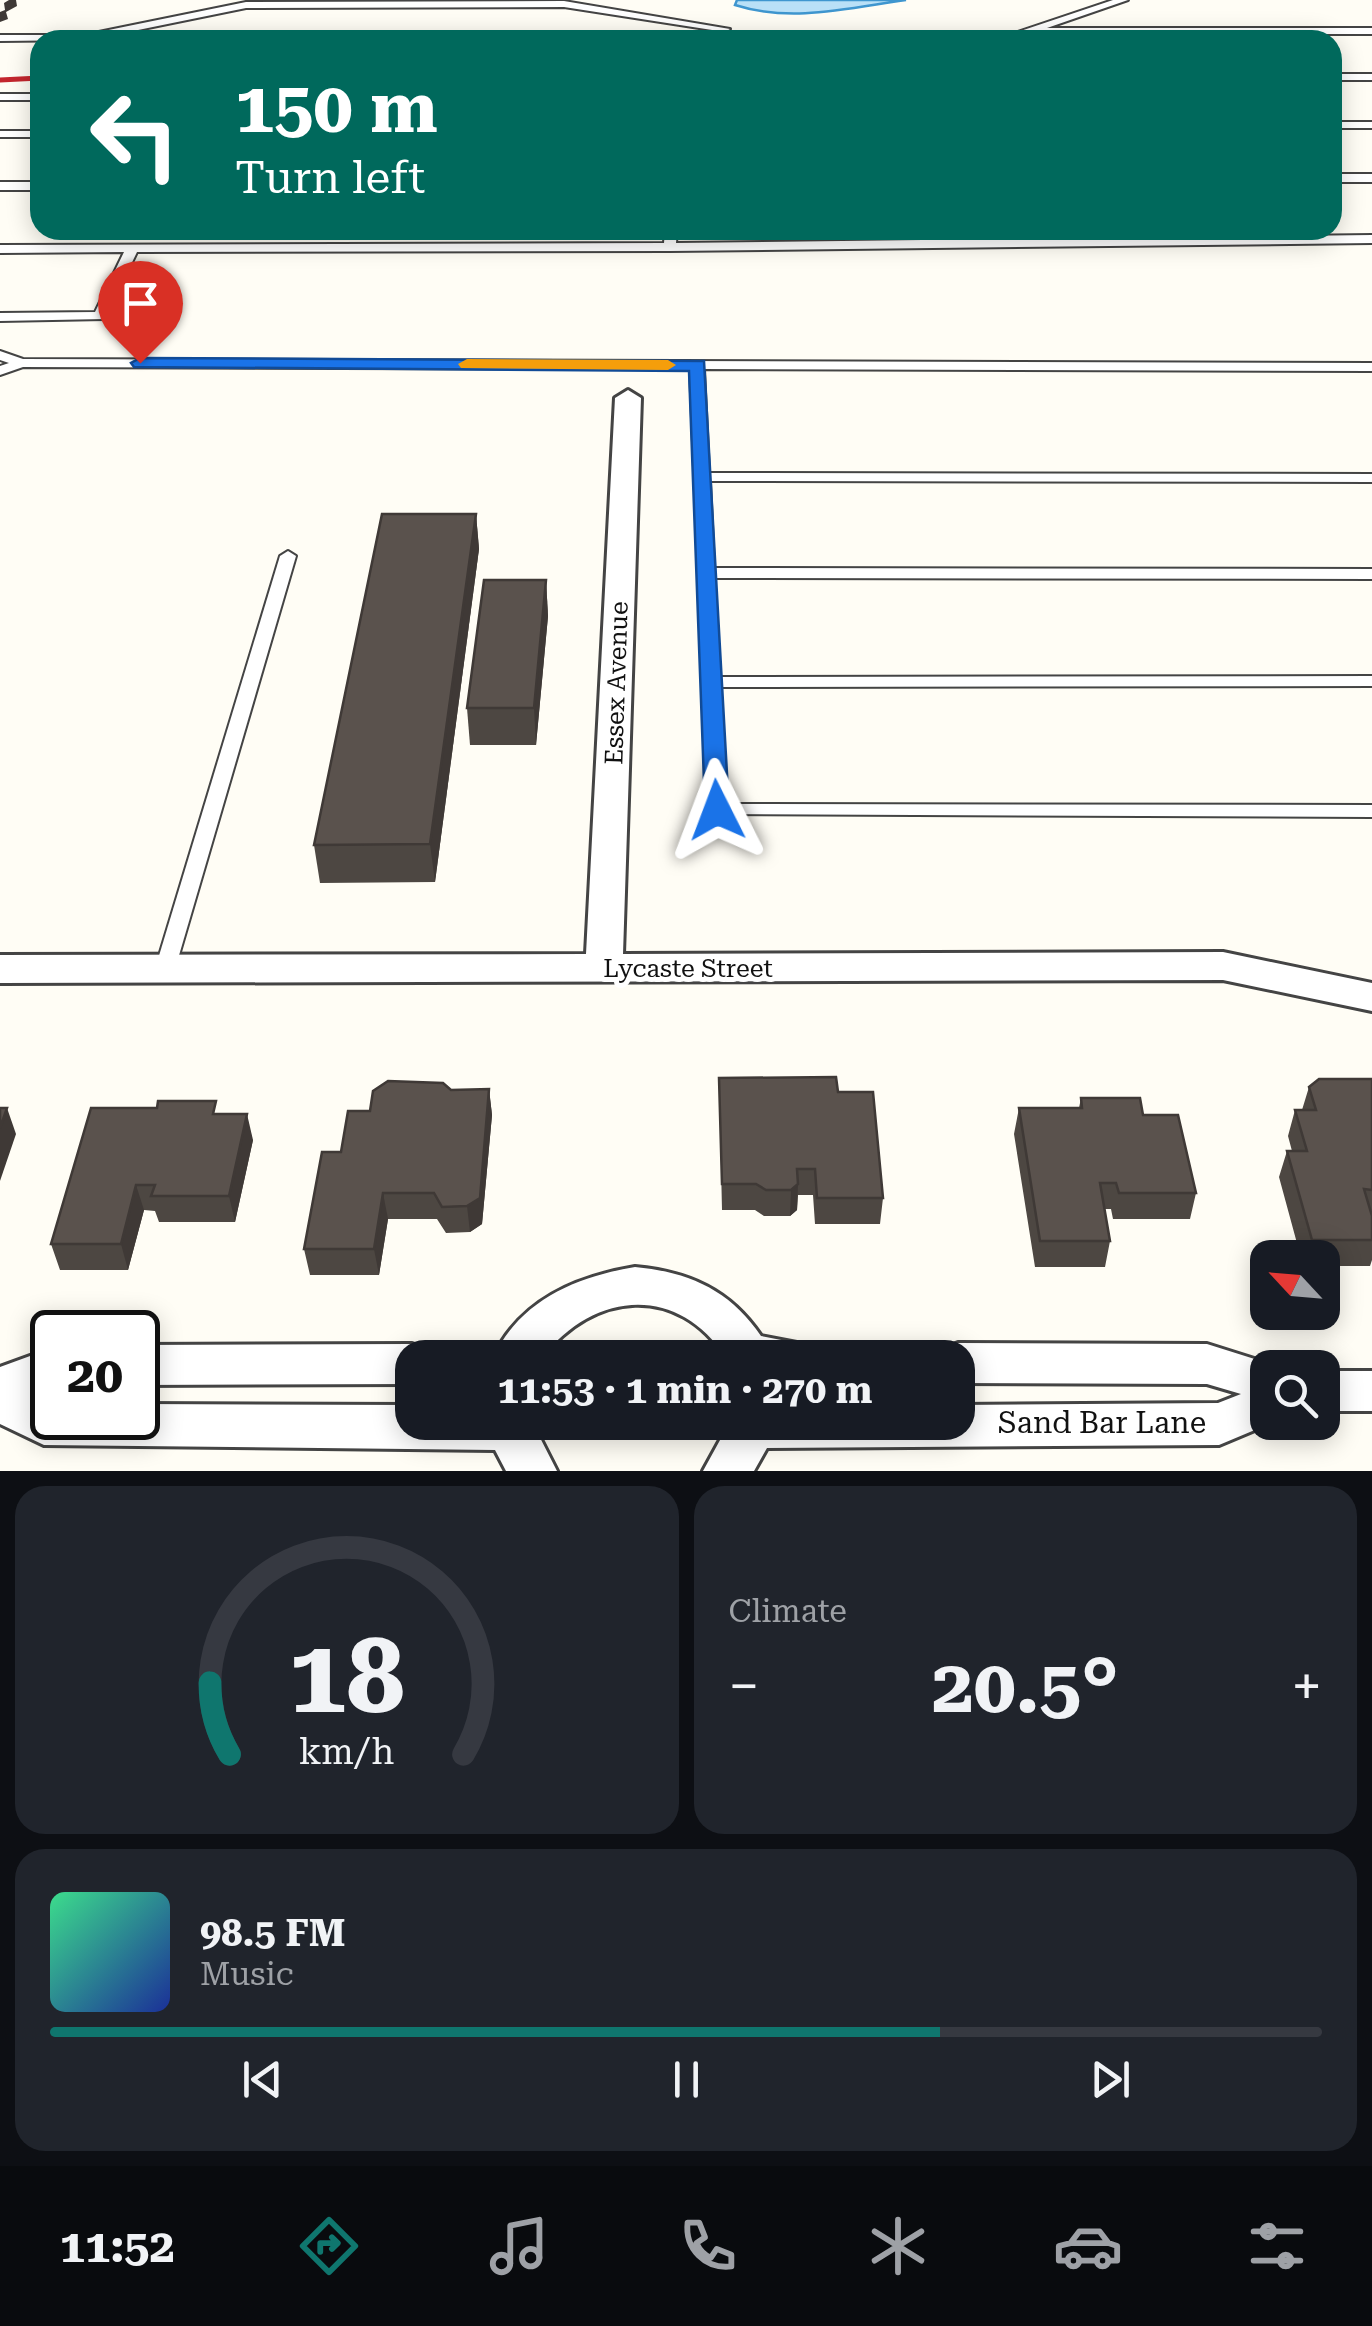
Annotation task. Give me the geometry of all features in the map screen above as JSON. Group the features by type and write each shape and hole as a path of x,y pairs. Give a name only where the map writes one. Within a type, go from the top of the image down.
{"street":[{"name":"Essex Avenue","path":"604,968 628,398"},
{"name":"Lycaste Street","path":"0,969 1223,966 1372,997"},
{"path":"527,1340 542,1322 587,1293 614,1286 646,1285 674,1290 701,1302 746,1340"},
{"path":"975,1363 1207,1364 1250,1377"},
{"path":"160,1365 395,1364"},
{"path":"0,1388 30,1376"},
{"path":"1340,1391 1372,1391"},
{"path":"0,1400 44,1424 395,1426"},
{"name":"Sand Bar Lane","path":"975,1425 1219,1424 1250,1411"},
{"path":"517,1440 534,1471"},
{"path":"726,1471 747,1440"}],"lane":[{"path":"1028,30 1123,0"},
{"path":"123,30 246,5 564,4 725,28"},
{"path":"1342,31 1372,31"},
{"path":"0,38 30,38"},
{"path":"1342,76 1372,76"},
{"path":"0,97 30,97"},
{"path":"1342,125 1372,125"},
{"path":"0,134 30,134"},
{"path":"1342,178 1372,178"},
{"path":"0,186 30,186"},
{"path":"1342,238 1372,238"},
{"path":"670,240 670,248"},
{"path":"0,249 670,248 896,240"},
{"path":"0,317 100,316 132,249"},
{"path":"0,354 21,363"},
{"path":"0,371 21,363 1372,368"},
{"path":"697,365 717,810 1372,811"},
{"path":"702,476 1372,478"},
{"path":"164,969 288,556"},
{"path":"706,573 1372,574"},
{"path":"711,682 1372,681"}],"water":[{"path":"737,0 906,0 842,10 777,13 735,5"}],"building":[{"path":"382,514 476,514 430,844 314,845"},
{"path":"484,580 546,580 534,708 467,708"},
{"path":"836,1077 838,1092 873,1092 883,1198 817,1198 815,1169 797,1169 798,1184 791,1190 722,1184 719,1078"},
{"path":"1319,1079 1372,1079 1372,1190 1364,1189 1372,1216 1372,1240 1312,1240 1287,1151 1307,1151 1295,1110 1316,1110 1309,1087"},
{"path":"388,1081 443,1083 451,1090 489,1089 480,1198 467,1206 442,1207 434,1193 383,1193 374,1249 304,1249 322,1152 341,1152 348,1111 370,1111 373,1091"},
{"path":"1081,1098 1140,1098 1143,1115 1178,1115 1196,1193 1119,1193 1116,1183 1100,1183 1110,1241 1040,1241 1019,1108 1082,1108"},
{"path":"158,1101 216,1101 213,1114 247,1114 229,1196 151,1196 155,1185 136,1185 121,1244 51,1244 91,1108 157,1108"},
{"path":"0,1108 7,1108 0,1128"}],"railway":[{"path":"0,80 30,78"}],"slow traffic":[{"path":"467,364 668,365"}],"route":[{"path":"140,363 697,365 717,810"}]}
